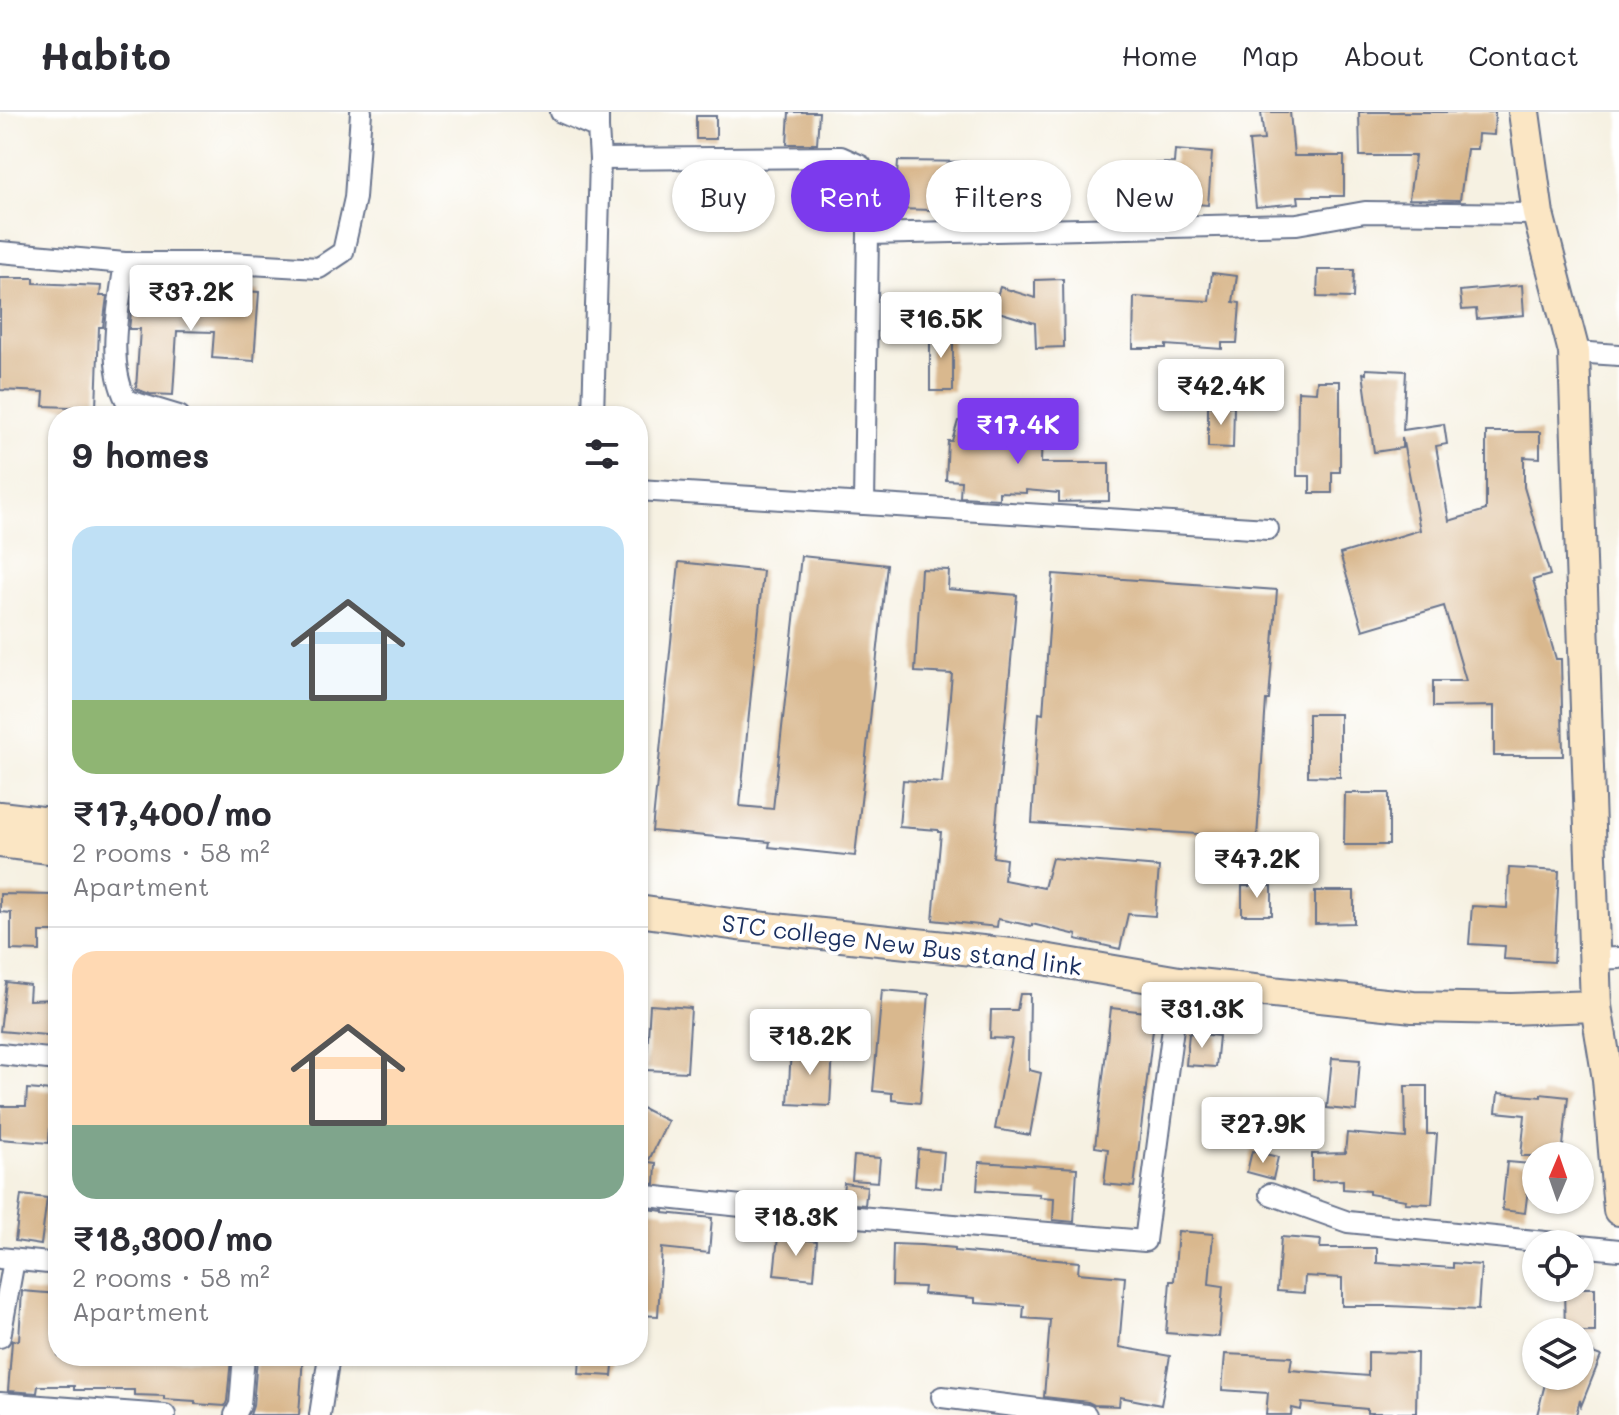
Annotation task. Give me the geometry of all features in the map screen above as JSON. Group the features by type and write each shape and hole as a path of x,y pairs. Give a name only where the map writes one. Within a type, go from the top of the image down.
{"street":[{"path":"0,252 125,263 230,263 319,268 343,252 355,198 361,112"},
{"path":"561,112 598,120 600,159 593,406"},
{"path":"1524,112 1538,214 1574,352 1607,959 1596,1006 1614,1078 1619,1210"},
{"path":"600,159 841,157 861,166 868,192 864,504"},
{"path":"868,234 1297,224 1365,212 1538,214"},
{"path":"125,263 115,337 119,388 126,400 146,406"},
{"path":"1574,352 1619,355"},
{"path":"648,491 1268,529"},
{"path":"0,817 48,823"},
{"path":"0,842 48,848"},
{"name":"STC college New Bus stand link","path":"648,912 1020,955 1179,982 1413,1007 1511,1009 1596,1006"},
{"path":"648,1196 1145,1241 1179,982"},
{"path":"0,1054 48,1059"},
{"path":"1270,1194 1348,1222 1522,1240"},
{"path":"1594,1247 1619,1250"},
{"path":"0,1337 7,1259 48,1263"},
{"path":"235,1415 240,1405 243,1366"},
{"path":"320,1415 327,1366"},
{"path":"942,1397 1086,1415"},
{"path":"0,1403 165,1415"}],"building":[{"path":"789,112 819,112 817,144 787,144"},
{"path":"1261,112 1290,112 1294,156 1344,156 1344,196 1298,196 1299,203 1256,207 1249,141 1264,140"},
{"path":"1359,112 1495,112 1494,135 1478,134 1477,149 1467,149 1460,200 1409,199 1415,156 1360,156"},
{"path":"696,116 716,116 716,139 696,139"},
{"path":"1175,150 1212,153 1208,205 1203,205 1203,160 1174,160"},
{"path":"910,161 926,161 926,210 910,209"},
{"path":"1318,270 1354,270 1353,298 1317,297"},
{"path":"1212,273 1237,276 1233,302 1240,303 1237,343 1222,343 1222,349 1166,345 1166,348 1133,348 1134,297 1209,301"},
{"path":"0,278 34,278 34,283 101,286 100,296 107,296 103,327 99,327 96,406 43,406 44,392 0,390"},
{"path":"1063,279 1064,347 1036,348 1035,323 992,310 1000,287 1035,298 1035,280"},
{"path":"1522,285 1524,315 1477,319 1476,309 1462,310 1460,291"},
{"path":"217,289 259,292 254,361 212,358 214,332 177,331 173,395 150,394 136,389 140,329 129,329 133,297 216,301"},
{"path":"930,328 953,329 953,391 930,391"},
{"path":"1366,369 1406,371 1403,430 1444,424 1447,444 1436,446 1449,521 1486,510 1486,432 1540,432 1540,458 1524,457 1524,487 1550,575 1533,580 1556,659 1561,659 1563,756 1494,756 1494,706 1433,707 1433,681 1466,681 1444,606 1363,630 1340,554 1420,530 1402,437 1402,448 1374,452 1363,373 1366,374"},
{"path":"1317,381 1340,381 1340,472 1332,472 1332,493 1310,493 1310,476 1297,476 1298,391 1316,392"},
{"path":"1208,406 1234,406 1233,448 1208,447"},
{"path":"958,421 985,422 984,427 1042,427 1041,463 1109,463 1109,501 1059,502 1059,493 1026,490 1026,493 999,492 999,499 960,497 961,481 946,480 948,441 952,441"},
{"path":"801,556 887,565 855,856 769,847 770,842 652,831 679,562 763,571 740,806 773,809"},
{"path":"921,569 949,570 948,589 1017,595 993,857 1006,859 1004,880 1044,888 1052,858 1159,867 1155,916 1128,914 1120,949 1076,939 1077,935 1032,924 998,919 997,927 933,920 941,832 899,827 903,780 942,783 952,674 915,672"},
{"path":"1053,574 1277,590 1257,838 1032,823"},
{"path":"1308,714 1340,714 1340,777 1308,776"},
{"path":"1345,793 1389,793 1389,845 1344,845"},
{"path":"1509,868 1559,871 1554,962 1504,959 1505,946 1469,944 1472,906 1507,908"},
{"path":"1242,886 1272,886 1272,915 1242,915"},
{"path":"1315,891 1354,891 1354,923 1315,924"},
{"path":"0,894 48,895 48,932 40,932 40,951 11,950 11,913 0,912"},
{"path":"6,982 30,985 29,1000 48,999 48,1035 0,1031"},
{"path":"882,990 929,994 920,1103 892,1100 892,1093 873,1091"},
{"path":"1020,994 1030,994 1029,1070 1041,1073 1030,1135 995,1129 1012,1039 990,1038 991,1010 1017,1010"},
{"path":"650,1005 691,1008 687,1072 648,1070"},
{"path":"1111,1008 1155,1013 1134,1187 1104,1184 1108,1149 1095,1147"},
{"path":"1189,1033 1219,1036 1216,1067 1186,1065"},
{"path":"791,1048 833,1050 830,1106 788,1104"},
{"path":"1332,1058 1360,1060 1356,1111 1327,1108"},
{"path":"1405,1086 1427,1086 1427,1134 1437,1134 1432,1204 1405,1203 1406,1200 1369,1194 1369,1191 1343,1189 1343,1180 1312,1181 1312,1154 1345,1153 1347,1133 1406,1138"},
{"path":"27,1089 48,1091 48,1143 0,1139 0,1106 26,1106"},
{"path":"1498,1093 1568,1097 1563,1142 1522,1142 1525,1115 1496,1112"},
{"path":"648,1111 668,1121 648,1162"},
{"path":"918,1149 944,1152 941,1188 915,1186"},
{"path":"1252,1151 1278,1157 1273,1179 1247,1172"},
{"path":"854,1156 880,1158 878,1182 852,1180"},
{"path":"648,1162 656,1163 655,1184 648,1183"},
{"path":"979,1162 1077,1168 1074,1222 1053,1220 1054,1198 1039,1197 1040,1194 977,1190"},
{"path":"1507,1162 1522,1163 1522,1213 1502,1210"},
{"path":"844,1183 867,1186 865,1205 842,1203"},
{"path":"21,1195 47,1198 41,1245 15,1241"},
{"path":"648,1209 712,1218 709,1253 662,1248 658,1316 648,1316"},
{"path":"1178,1231 1213,1234 1209,1284 1223,1286 1219,1337 1166,1333"},
{"path":"778,1237 817,1241 814,1279 774,1275"},
{"path":"1281,1237 1321,1240 1320,1248 1377,1248 1377,1263 1453,1268 1453,1263 1481,1265 1478,1310 1342,1306 1342,1278 1305,1276 1304,1293 1277,1291"},
{"path":"893,1244 1079,1262 1078,1273 1125,1277 1119,1347 1170,1356 1161,1405 1120,1397 1119,1406 1044,1397 1050,1320 1023,1318 1024,1306 975,1303 975,1298 923,1294 924,1287 892,1286"},
{"path":"1595,1288 1595,1332 1594,1318 1565,1318 1564,1302 1594,1302"},
{"path":"22,1291 48,1293 48,1366 230,1366 227,1401 225,1406 195,1404 195,1401 164,1399 164,1396 134,1395 134,1390 74,1390 74,1386 38,1386 37,1393 8,1391 12,1341 19,1340"},
{"path":"1368,1352 1417,1353 1416,1413 1367,1413 1367,1409 1302,1403 1301,1410 1292,1408 1291,1415 1266,1415 1268,1393 1222,1390 1225,1354 1292,1357 1290,1370 1368,1376"},
{"path":"1594,1353 1601,1356 1594,1374"},
{"path":"256,1366 302,1366 299,1415 250,1415"},
{"path":"579,1366 613,1366 612,1376 579,1374"},
{"path":"1543,1390 1587,1390 1581,1406 1580,1400 1576,1415 1537,1415"}]}
